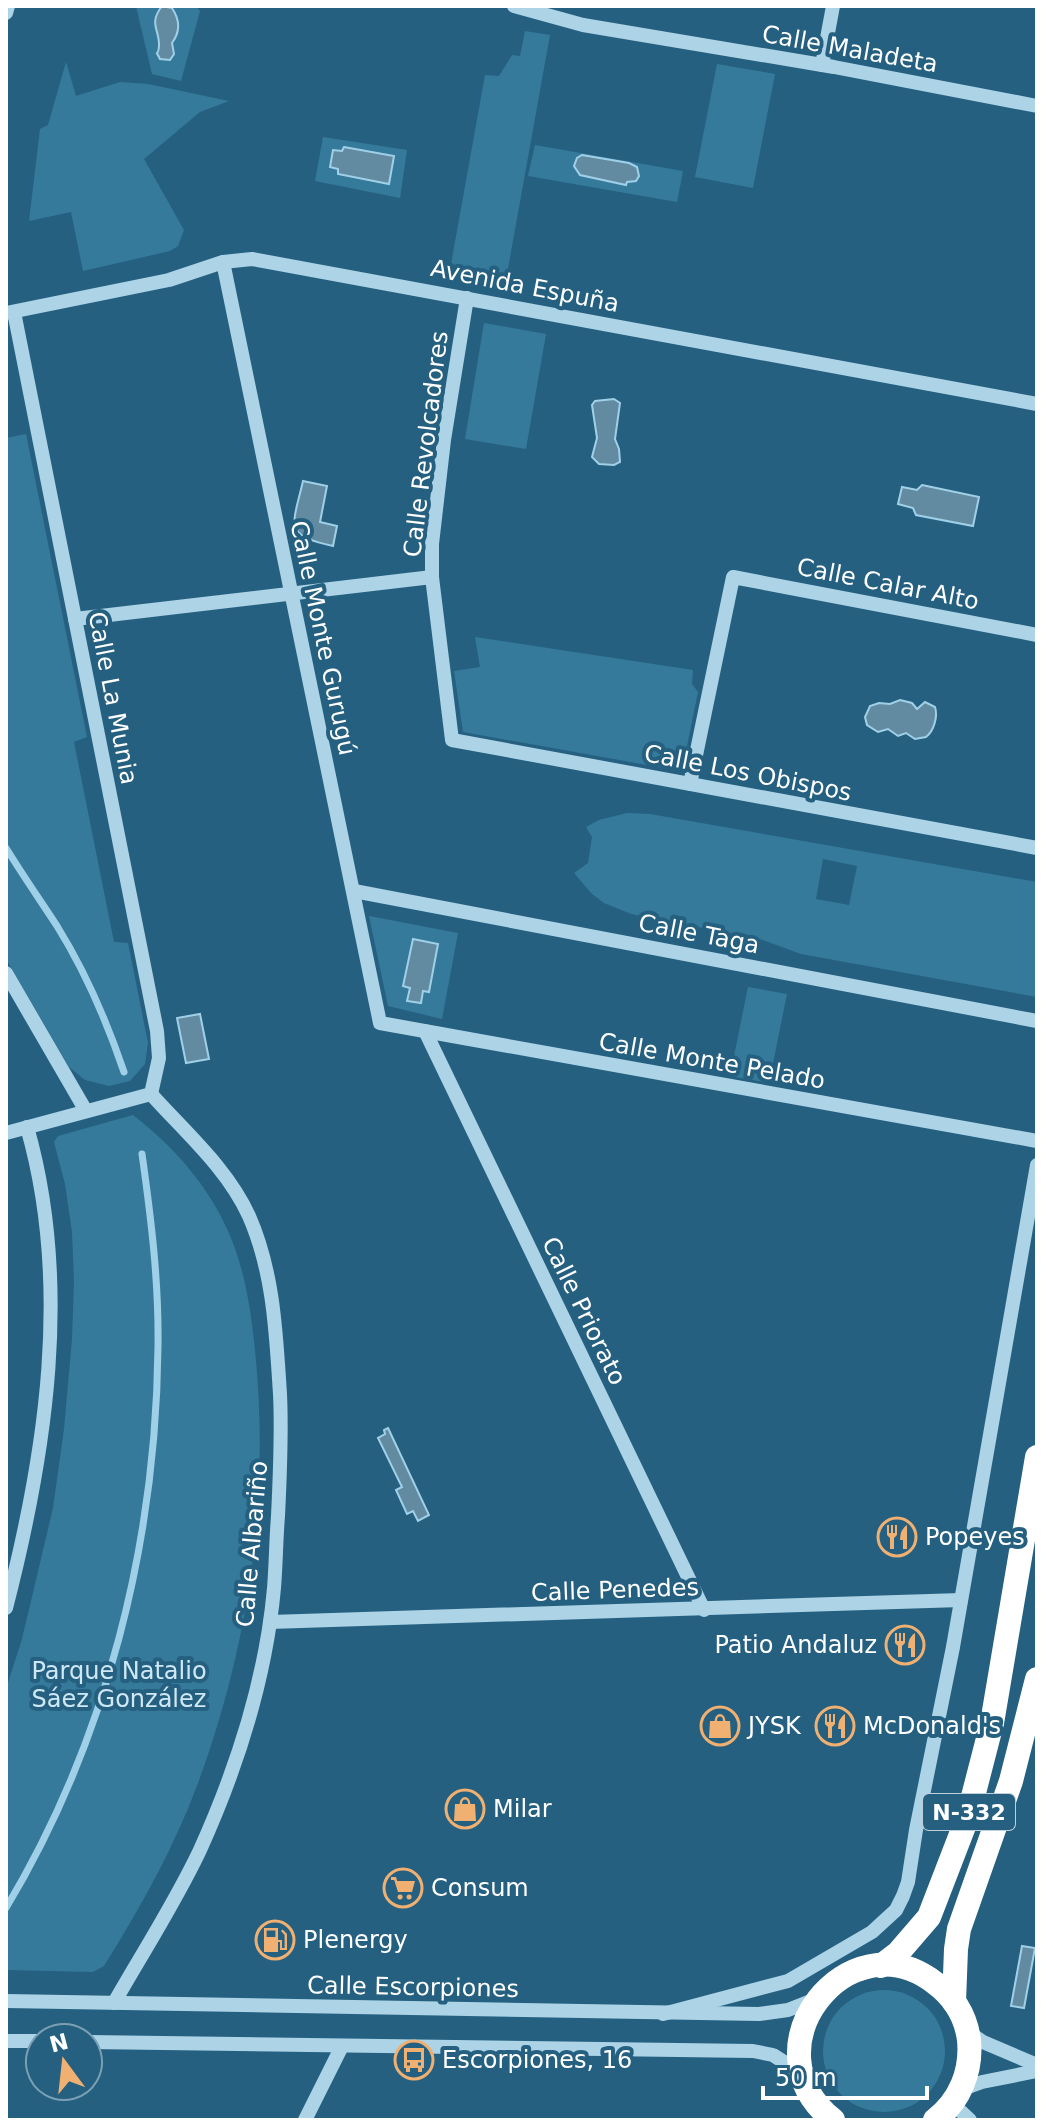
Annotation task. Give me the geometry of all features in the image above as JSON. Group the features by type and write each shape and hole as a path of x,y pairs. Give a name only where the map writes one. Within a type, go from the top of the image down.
{"highway":[{"name":"N-332","path":"881,1966 898,1953 929,1917 968,1816 992,1723 1037,1457"},
{"name":"N-332","path":"954,2002 959,1929 1011,1781 1037,1679"},
{"name":"N-332","path":"833,2120 818,2105 801,2073 800,2034 816,1999 829,1986 845,1976 881,1966 898,1967 929,1979 954,2002 967,2031 970,2051 961,2104"},
{"path":"935,2120 961,2104"}],"street":[{"path":"6,13 8,6"},
{"name":"Calle Maladeta","path":"514,6 1037,106"},
{"path":"822,65 833,6"},
{"name":"Avenida Espuña","path":"10,312 169,280 223,262 267,260 1037,404"},
{"name":"Calle Monte Gurugú","path":"223,262 380,1023"},
{"name":"Calle Revolcadores","path":"452,740 432,577 432,544 444,440 467,298"},
{"name":"Calle La Munia","path":"10,312 157,1031 159,1058 151,1094"},
{"path":"75,619 432,577"},
{"name":"Calle Calar Alto","path":"690,784 732,578 1037,635"},
{"name":"Calle Los Obispos","path":"452,740 1037,848"},
{"name":"Calle Taga","path":"354,891 1037,1021"},
{"path":"6,973 86,1111"},
{"name":"Calle Monte Pelado","path":"380,1023 1037,1141"},
{"name":"Calle Priorato","path":"425,1031 704,1610"},
{"path":"6,1133 151,1094"},
{"name":"Calle Albariño","path":"114,2003 178,1892 218,1808 249,1717 270,1622 274,1588 282,1436 276,1323 263,1254 249,1217 233,1187 210,1156 151,1094"},
{"path":"6,1608 37,1462 51,1297 48,1221 42,1183 27,1127"},
{"path":"663,2014 788,1981 872,1932 896,1910 908,1882 1037,1165"},
{"name":"Calle Penedes","path":"270,1622 961,1600"},
{"name":"Calle Escorpiones","path":"6,2001 759,2014 788,2010 816,1999"},
{"path":"967,2031 1037,2068"},
{"path":"104,2042 753,2051 773,2055 801,2073"},
{"path":"305,2120 342,2046"},
{"path":"961,2104 982,2082 1037,2068"}],"green space":[{"path":"136,6 196,6 200,11 181,81 152,74"},
{"path":"525,31 550,35 507,274 451,264 485,75 499,76 512,55 520,56"},
{"path":"66,62 76,96 120,82 148,84 229,101 200,112 144,159 184,230 178,246 170,251 83,271 71,212 29,221 40,129 48,125"},
{"path":"717,64 775,74 753,188 695,177"},
{"path":"323,137 407,150 400,198 315,181"},
{"path":"535,145 683,171 677,202 528,176"},
{"path":"484,323 546,334 526,449 465,439"},
{"path":"26,434 87,737 74,742 114,942 128,943 148,1043 145,1064 130,1081 109,1086 85,1080 69,1067 6,959 6,438"},
{"path":"475,637 693,670 692,684 698,692 683,766 675,770 463,732 454,671 480,667"},
{"path":"627,813 650,814 1037,882 1037,997 801,954 760,939 631,914 604,903 574,873 588,863 592,837 586,827 599,820","holes":["823,859 857,866 849,905 816,899"]},
{"path":"369,916 458,933 442,1019 388,1006"},
{"path":"748,987 787,994 769,1083 730,1076"},
{"name":"Parque Natalio Sáez González","path":"133,1115 176,1153 200,1182 228,1231 244,1278 254,1344 259,1415 257,1522 251,1575 230,1680 198,1783 156,1877 104,1966 93,1972 6,1970 6,1689 22,1639 53,1508 72,1339 72,1232 65,1184 54,1142 58,1136"},
{"path":"884,1990 907,1995 927,2008 940,2028 945,2051 940,2074 927,2094 907,2107 884,2112 861,2107 841,2094 828,2074 823,2051 828,2028 841,2008 861,1995"}],"shaded area":[{"path":"162,6 172,8 178,21 177,34 172,43 174,54 170,60 160,59 157,53 159,40 155,22"},
{"path":"344,147 394,156 389,184 338,174 338,169 330,167 333,150 342,151"},
{"path":"582,155 629,163 637,167 639,176 636,181 627,182 626,185 580,175 574,166"},
{"path":"614,399 620,403 615,439 620,462 614,465 599,464 592,457 597,438 592,405 595,401"},
{"path":"303,481 327,486 320,522 337,526 333,546 305,537 295,526"},
{"path":"922,485 979,497 973,526 916,515 913,508 898,504 902,487 917,490"},
{"path":"900,700 912,703 917,709 925,702 935,707 935,723 926,737 915,739 906,733 898,736 888,729 878,732 867,725 865,717 870,706"},
{"path":"413,939 438,944 429,992 423,991 421,1003 407,1001 410,988 403,986"},
{"path":"200,1014 209,1059 186,1063 177,1018"},
{"path":"388,1428 429,1515 418,1521 413,1511 407,1514 396,1490 402,1487 378,1438"},
{"path":"1022,1946 1035,1948 1024,2008 1011,2006"}],"waterway":[{"path":"6,848 77,961 103,1016 124,1072"},
{"path":"6,1908 41,1844 72,1777 98,1708 136,1566 148,1493 158,1347 156,1274 142,1154"}],"place":[{"name":"Popeyes","path":"897,1537"},
{"name":"Patio Andaluz","path":"905,1645"},
{"name":"JYSK","path":"720,1726"},
{"name":"McDonald's","path":"835,1726"},
{"name":"Milar","path":"465,1809"},
{"name":"Consum","path":"403,1888"},
{"name":"Plenergy","path":"275,1940"},
{"name":"Escorpiones, 16","path":"414,2060"}]}
